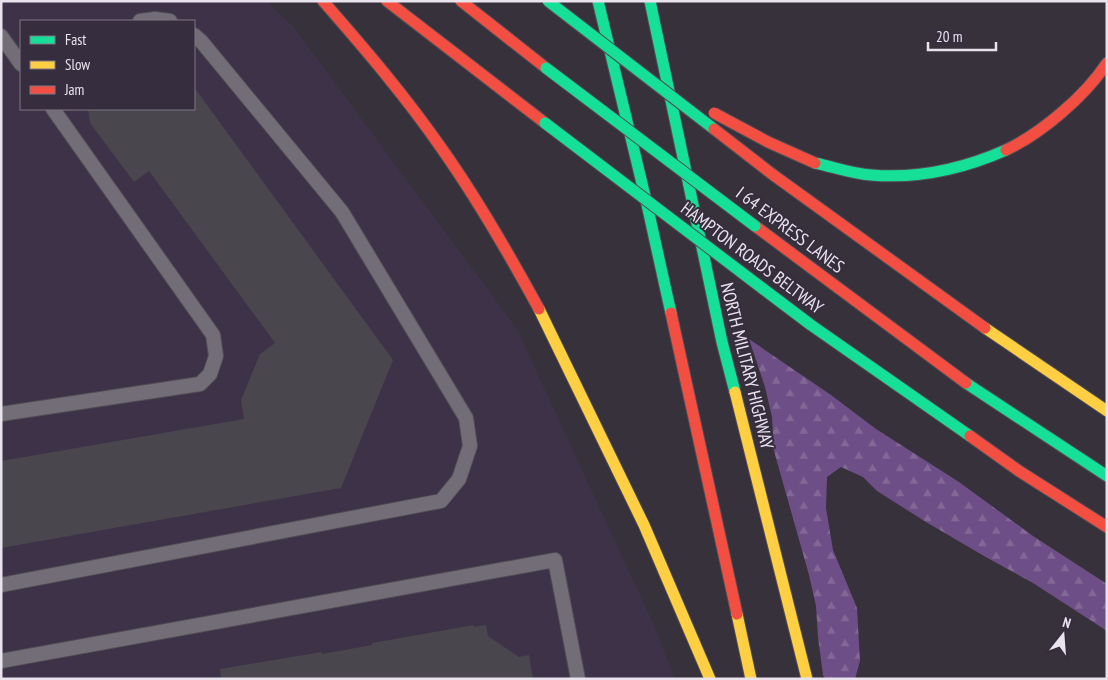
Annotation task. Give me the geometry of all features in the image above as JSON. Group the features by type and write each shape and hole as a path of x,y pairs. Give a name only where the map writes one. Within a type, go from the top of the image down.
{"main road":[{"path":"323,1 408,102 481,208 525,282 542,313 644,525 710,679"},
{"name":"HAMPTON ROADS BELTWAY","path":"387,1 811,325 1019,470 1107,527"},
{"name":"I 64 EXPRESS LANES","path":"460,1 755,226 973,388 1107,476"},
{"path":"548,1 772,174 974,320 1107,411"},
{"path":"598,1 646,200 751,679"},
{"name":"NORTH MILITARY HIGHWAY","path":"650,1 722,342 806,679"},
{"path":"638,71 768,142 815,163 869,175 905,176 934,173 962,167 996,155 1022,142 1052,122 1103,70 1107,63"}],"lane":[{"path":"148,20 162,20"},
{"path":"1,585 441,501 459,479 470,446 466,418 342,212 195,36"},
{"path":"4,40 20,40"},
{"path":"4,40 20,63"},
{"path":"1,414 200,384 210,374 216,356 213,335 54,110"},
{"path":"1,661 555,560 578,679"}],"shaded area":[{"path":"1,1 266,1 293,26 517,329 655,627 675,679 1,679"}],"green space":[{"path":"749,339 831,395 876,429 959,482 1033,536 1107,584 1107,631 1033,583 926,522 877,491 863,477 841,467 827,477 826,508 833,550 857,608 860,661 855,679 825,679 818,637 816,606 774,451 772,417 765,387"}],"building":[{"path":"195,88 393,360 341,488 1,548 1,461 244,419 241,400 260,354 275,343 149,171 134,182 90,123 88,110 195,110"},
{"path":"474,625 474,627 486,625 488,636 519,657 529,655 533,679 221,679 220,669 322,652 322,654"}],"traffic: fast":[{"path":"548,1 714,129"},
{"path":"598,1 671,313"},
{"path":"650,1 722,342 735,392"},
{"path":"546,68 755,226"},
{"path":"545,123 762,288"},
{"path":"815,163 864,174 889,176 923,174 957,167 1006,150"},
{"path":"762,288 811,325 970,436"},
{"path":"966,383 1107,476"}],"traffic: slow":[{"path":"539,309 644,525 710,679"},
{"path":"985,328 1107,411"},
{"path":"735,392 807,679"},
{"path":"737,614 751,679"}],"traffic: jam":[{"path":"323,1 385,74 442,149 493,228 539,309"},
{"path":"387,1 545,123"},
{"path":"461,1 546,68"},
{"path":"1006,150 1034,134 1075,101 1107,63"},
{"path":"714,113 768,142 815,163"},
{"path":"714,129 772,174"},
{"path":"772,174 985,328"},
{"path":"755,226 966,383"},
{"path":"671,313 737,614"},
{"path":"970,436 1019,471 1107,527"}]}
